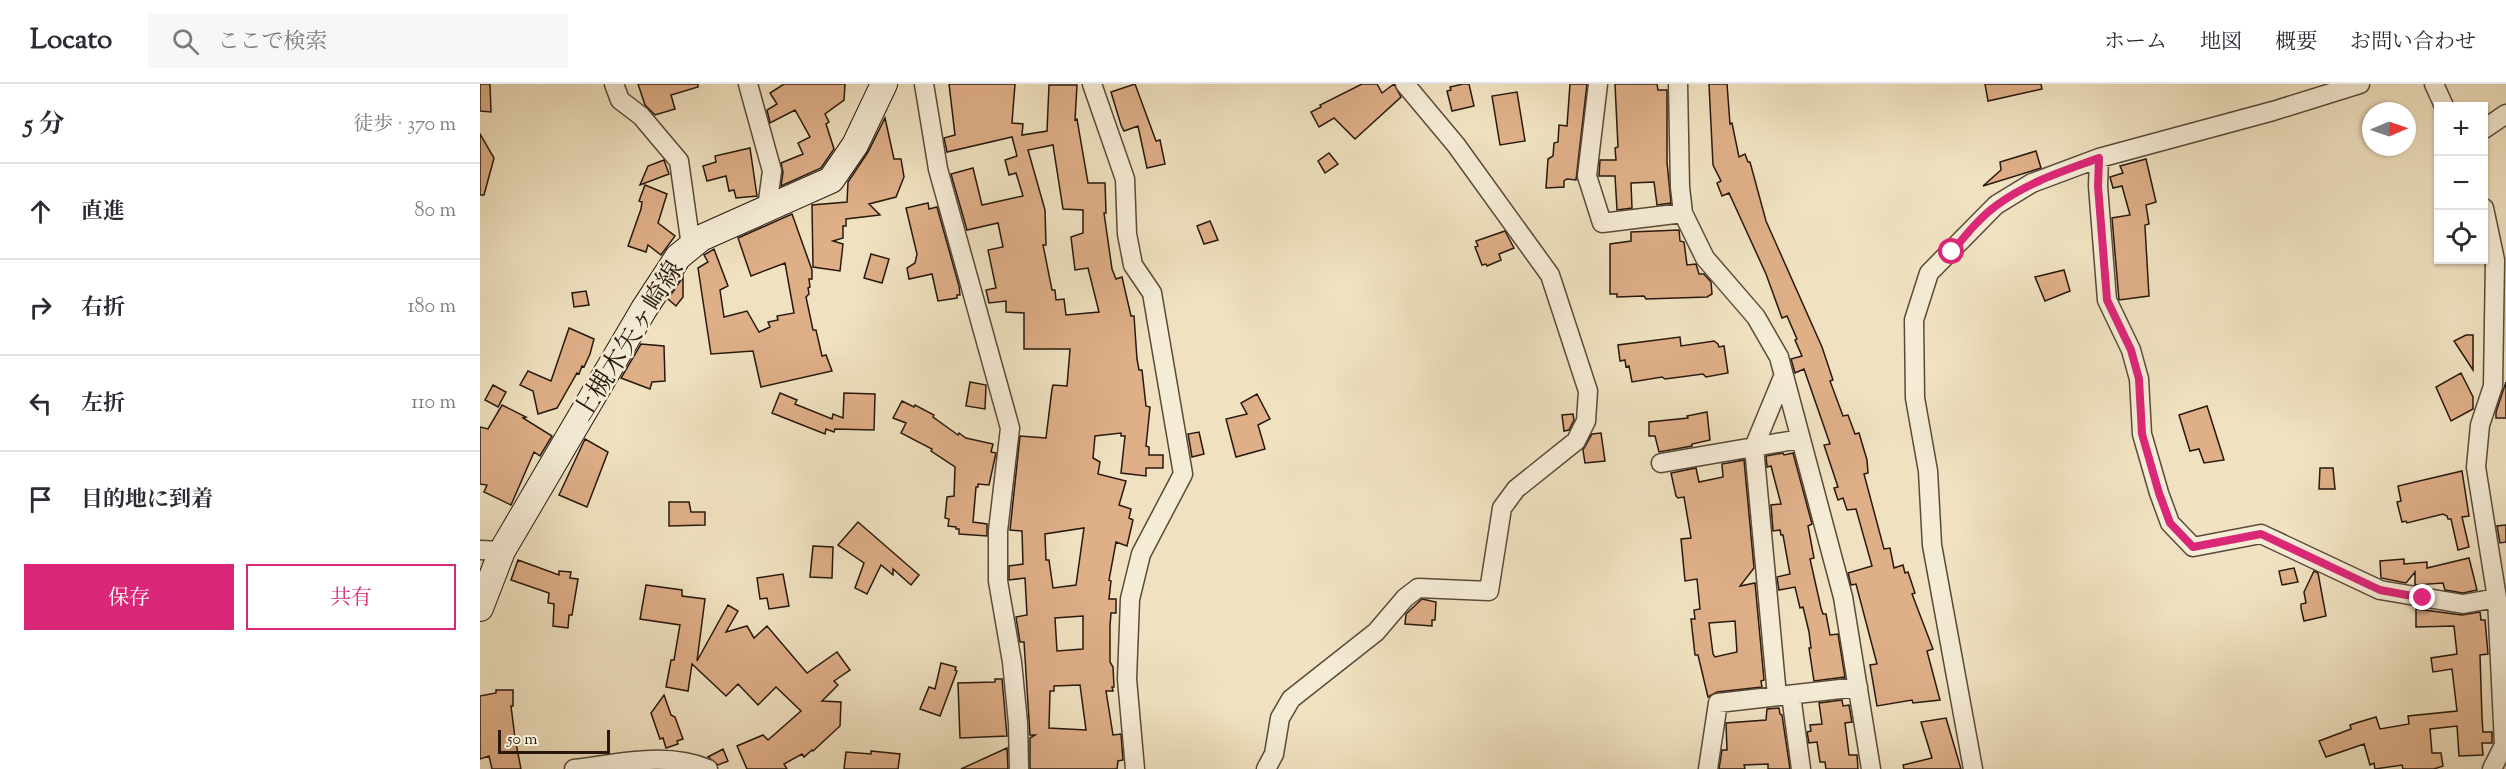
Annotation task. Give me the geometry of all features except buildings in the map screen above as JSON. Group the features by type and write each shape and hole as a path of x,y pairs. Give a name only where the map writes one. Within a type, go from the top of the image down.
{"main road":[{"name":"上槻木矢ヶ崎線","path":"480,608 491,550 678,256 700,238 831,180 855,146 884,84"}],"street":[{"path":"614,84 620,100 641,116 679,161 691,246"},
{"path":"748,84 772,171 767,208"},
{"path":"924,84 938,169 1010,428 998,531 998,581 1012,662 1018,723 1019,769"},
{"path":"1092,84 1125,179 1127,234 1133,265 1152,293 1183,474 1141,554 1130,599 1126,679 1135,769"},
{"path":"1266,769 1275,754 1280,718 1291,699 1376,632 1405,598 1418,588 1489,591 1502,508 1516,489 1576,441 1586,421 1588,391 1550,275 1456,146 1405,84"},
{"path":"1598,84 1587,176 1602,223 1683,213"},
{"path":"1678,84 1680,187 1683,213 1705,258 1756,317 1779,357 1843,597 1871,769"},
{"path":"1973,769 1932,545 1928,471 1915,398 1914,320 1929,273 1996,205 2032,183 2099,158 2273,111 2360,84"},
{"path":"2434,84 2442,102"},
{"path":"2488,126 2506,114"},
{"path":"2099,158 2098,186 2107,300 2131,350 2139,379 2142,434 2170,523 2193,547 2261,534 2380,590 2463,604 2497,598"},
{"path":"2484,210 2495,260 2493,386 2480,425 2476,467 2497,598 2504,746 2492,769"},
{"path":"1783,377 1754,447 1784,696 1801,769"},
{"path":"1660,463 1800,439"},
{"path":"1708,769 1718,703 1858,687"},
{"path":"574,769 667,759 693,763 708,769"}],"route":[{"path":"1952,252 1996,205 2032,183 2099,158 2098,186 2107,300 2131,350 2139,379 2142,434 2170,523 2193,547 2261,534 2380,590 2423,598"}]}
